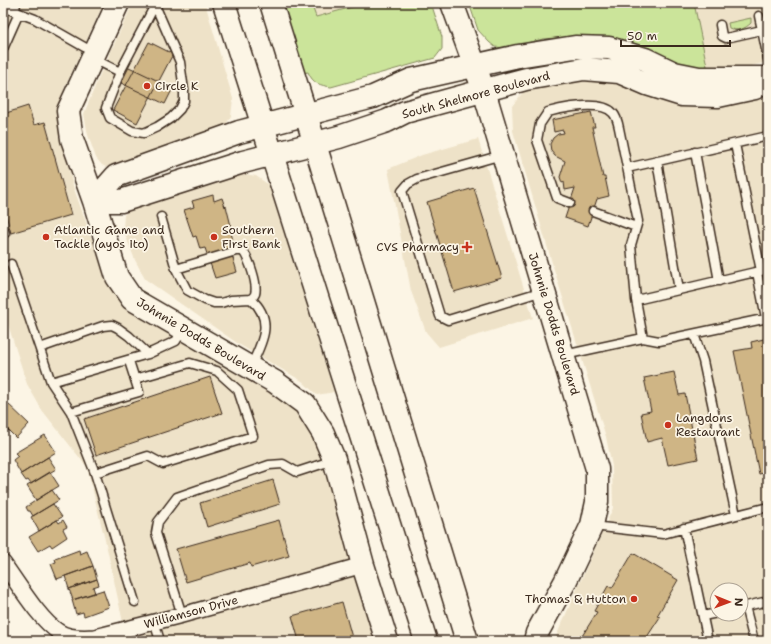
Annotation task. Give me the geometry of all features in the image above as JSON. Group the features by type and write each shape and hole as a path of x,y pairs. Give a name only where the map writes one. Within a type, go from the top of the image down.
{"main road":[{"name":"Johnnie Dodds Boulevard","path":"118,3 68,111 72,139 94,201 117,277 132,299 275,382 305,404 323,433 334,460 363,565 387,641"},
{"path":"224,3 426,641"},
{"path":"271,3 467,641"},
{"name":"Johnnie Dodds Boulevard","path":"452,3 484,91 597,469 596,502 592,525 565,582 537,633 535,641"},
{"path":"94,201 116,176 239,132 373,97 411,80 518,56 575,47 609,48 645,59 674,73 699,78 768,79"},
{"name":"South Shelmore Boulevard","path":"94,201 121,201 243,162 339,137 387,121 405,112 526,79 584,69 619,72 647,84 682,95 718,96 755,88 768,79"}],"street":[{"name":"Williamson Drive","path":"3,563 47,624 60,633 83,638 95,637 182,615 363,565"}],"lane":[{"path":"3,49 17,13 16,3"},
{"path":"155,4 180,62 184,101 180,110 171,118 158,127 144,133 132,131 110,118 106,108 120,72 155,4"},
{"path":"3,7 35,19 120,72"},
{"path":"759,16 765,29 768,59"},
{"path":"720,25 722,36 726,38 765,29"},
{"path":"570,203 557,198 552,188 537,140 540,124 548,112 562,109 603,107 614,114 619,128 638,221 631,245 636,300 643,338"},
{"path":"627,168 768,136"},
{"path":"563,355 643,338 659,341 767,318 762,270 734,144"},
{"path":"696,152 719,281"},
{"path":"503,154 417,179 408,184 402,191 440,316 444,319 448,320 544,291"},
{"path":"657,161 679,290"},
{"path":"593,211 636,227"},
{"path":"162,217 176,269 186,290 204,300 221,303 231,300 251,299 258,305 264,317 264,335 250,368"},
{"path":"176,269 236,251 243,251 248,257 256,285 255,294 251,299"},
{"path":"11,264 51,382 71,412 95,473 135,602"},
{"path":"636,300 762,270"},
{"path":"40,348 102,326 112,325 129,336 148,354"},
{"path":"51,382 130,360 164,348 176,341 183,329"},
{"path":"694,334 703,361 736,515"},
{"path":"71,412 139,392 130,360"},
{"path":"95,473 148,456 163,464 253,436 238,390 217,371 190,363 135,379"},
{"path":"182,615 156,533 158,522 177,497 269,465 283,464 298,472 334,460"},
{"path":"592,525 663,534 768,507"},
{"path":"684,528 708,641"},
{"path":"749,606 768,601"},
{"path":"703,616 709,615"},
{"path":"154,621 160,641"},
{"path":"748,622 754,641"}],"path":[{"path":"767,3 768,8"}],"shaded area":[{"path":"3,3 104,3 64,89 59,128 74,189 100,261 119,291 254,378 312,420 383,641 127,641 107,548 87,467 42,410 27,384 3,309"},
{"path":"133,3 205,3 233,99 231,116 222,131 117,167 106,167 96,158 88,135 84,114 98,79"},
{"path":"311,3 367,3 316,17"},
{"path":"694,3 768,3 768,62 746,67 708,71"},
{"path":"569,78 600,79 633,89 726,105 768,97 768,641 554,641 613,508 612,466 606,437 513,131 512,106 524,91"},
{"path":"478,139 533,318 439,347 426,332 411,291 388,169 422,155"},
{"path":"245,174 256,176 269,185 334,392 317,395 302,381 240,345 145,279 135,260 123,229 124,215 135,203"}],"green space":[{"path":"281,3 311,3 316,17 367,3 431,3 442,37 442,49 435,58 331,87 323,86 312,79 308,72 303,73"},
{"path":"469,3 694,3 708,71 583,36 543,39 506,48 495,47 478,30"},
{"path":"751,18 751,23 744,28 735,30 729,28 728,23"}],"building":[{"name":"Circle K","path":"149,42 173,54 137,123 113,110"},
{"name":"Circle K","path":"129,67 173,88 165,104 121,83"},
{"path":"28,106 34,125 45,122 71,215 11,233 3,204 3,114"},
{"path":"591,112 595,127 592,127 603,177 605,177 609,196 597,199 588,226 565,218 575,188 565,190 564,182 562,183 560,177 565,161 555,156 551,151 550,144 553,138 558,134 564,133 563,130 554,132 552,120"},
{"name":"CVS Pharmacy","path":"474,188 502,278 454,292 427,202"},
{"name":"Southern First Bank","path":"213,195 214,201 222,198 225,207 226,206 233,240 228,241 237,272 215,278 205,248 200,249 196,236 193,237 184,210 194,207 192,201"},
{"path":"768,338 768,472 759,474 734,351 752,348 751,342"},
{"name":"Langdons Restaurant","path":"674,372 679,395 685,394 698,459 668,465 662,438 647,442 641,413 651,411 644,378"},
{"path":"210,377 222,413 96,455 84,419"},
{"path":"6,402 29,424 16,438 3,425 3,406"},
{"path":"3,425 8,430 3,436"},
{"path":"45,435 56,452 21,474 13,460 18,456 15,453"},
{"path":"48,457 56,469 31,484 28,480 26,481 21,474"},
{"path":"50,472 59,486 36,500 27,486"},
{"path":"273,480 280,504 207,527 200,503"},
{"path":"52,490 59,500 33,516 26,507"},
{"path":"53,504 62,517 39,531 31,517"},
{"path":"57,520 59,523 63,520 67,527 63,529 67,537 52,547 50,544 38,551 29,537"},
{"path":"279,520 289,556 251,567 250,563 186,582 176,549"},
{"path":"79,550 80,554 87,551 93,566 57,579 51,564 56,562 55,559"},
{"name":"Thomas & Hutton","path":"633,553 678,580 657,616 660,617 645,640 579,641 597,612 594,611 608,586 612,588"},
{"path":"93,566 97,579 69,589 65,576"},
{"path":"97,579 99,585 93,587 95,593 73,600 69,589"},
{"path":"103,590 109,607 84,616 83,612 76,614 72,600"},
{"path":"342,602 353,641 299,641 292,616"},
{"path":"3,632 9,641 3,641"}],"place":[{"name":"Circle K","path":"147,86"},
{"name":"Atlantic Game and Tackle (ayos ito)","path":"46,237"},
{"name":"Southern First Bank","path":"214,237"},
{"name":"CVS Pharmacy","path":"467,247"},
{"name":"Langdons Restaurant","path":"668,425"},
{"name":"Thomas & Hutton","path":"634,599"}]}
